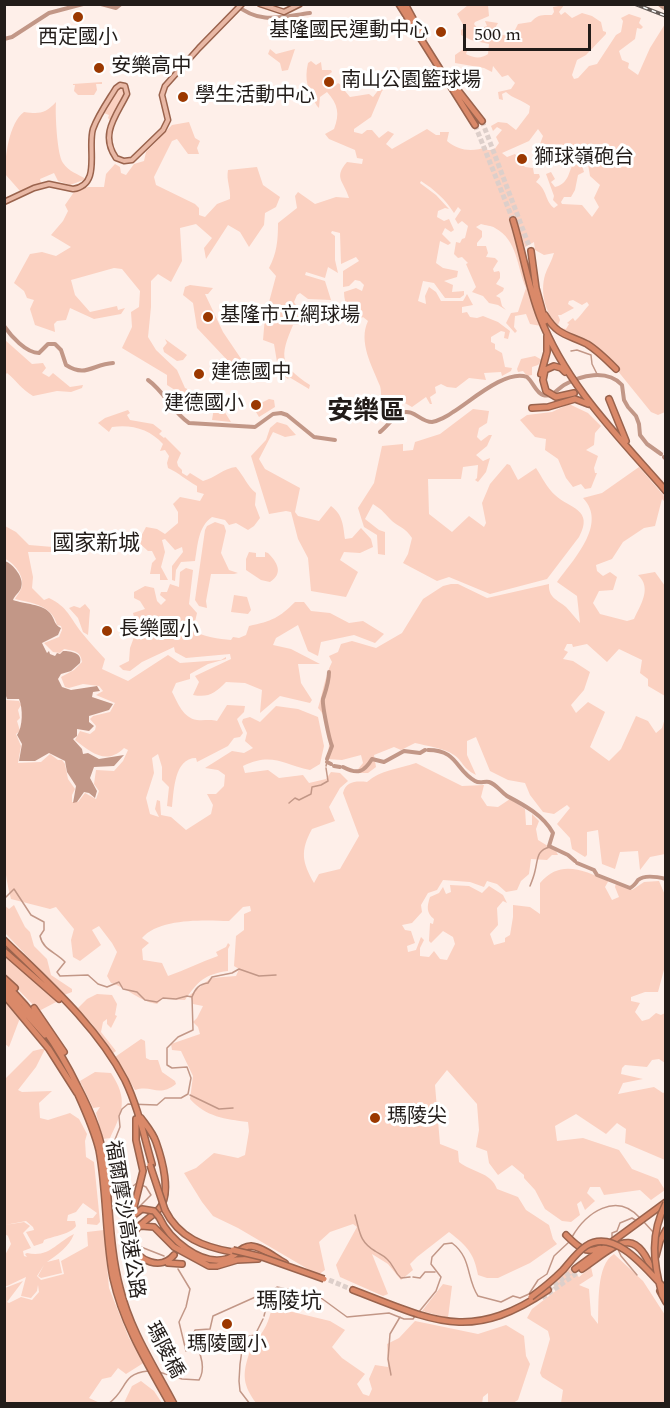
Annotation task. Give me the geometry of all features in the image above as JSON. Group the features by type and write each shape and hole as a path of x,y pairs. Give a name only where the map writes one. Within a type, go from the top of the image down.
{"highway":[{"path":"402,4 464,101 475,125"},
{"path":"402,4 428,49 464,101 482,121"},
{"path":"513,220 545,314 556,330 586,344 614,369"},
{"path":"531,251 536,307 545,329 579,391 666,489"},
{"path":"538,296 548,328 570,374"},
{"path":"545,329 547,354 541,376 545,392 551,399 579,391"},
{"path":"545,392 543,377 548,368 558,366 570,374"},
{"path":"579,391 626,441 666,489"},
{"path":"532,408 548,407 571,399 579,399 588,404 613,430"},
{"path":"609,399 626,441"},
{"path":"4,940 36,970 76,1015 123,1080 139,1114 142,1132 151,1164 165,1210 176,1227 194,1241 211,1248 258,1259 326,1281 262,1257 212,1246 190,1236 180,1228 170,1214 151,1164"},
{"path":"4,940 59,999"},
{"path":"4,951 76,1015"},
{"name":"福爾摩沙高速公路","path":"5,981 43,1019 60,1044 86,1103 102,1148 113,1267 127,1311"},
{"path":"4,989 27,1013 51,1048"},
{"path":"4,995 51,1048"},
{"name":"福爾摩沙高速公路","path":"51,1048 79,1097 99,1152 119,1303 132,1336"},
{"path":"123,1080 142,1132 157,1145 166,1190 161,1207 148,1223 137,1228 131,1239 133,1248 139,1255 157,1264 167,1262 175,1256 168,1263 161,1266 154,1265 134,1252 127,1241 143,1175 138,1150 142,1132"},
{"path":"578,1270 666,1204"},
{"path":"664,1291 654,1263 653,1242 657,1223 666,1204"},
{"path":"129,1227 134,1215 142,1209 154,1211 166,1232 204,1258 223,1260 246,1247 259,1248 305,1273"},
{"path":"566,1235 587,1251 596,1250 656,1212"},
{"path":"148,1223 158,1229 174,1247 201,1263 213,1266 237,1260 258,1259"},
{"path":"666,1230 660,1241 656,1259 666,1302"},
{"path":"505,1315 552,1280 580,1251 595,1242 610,1242 624,1250 664,1291"},
{"path":"588,1263 621,1244 637,1245 648,1258 664,1291"},
{"path":"168,1263 182,1264"},
{"path":"464,1324 505,1315 548,1290"},
{"path":"353,1291 432,1319 464,1324 483,1324 539,1300"},
{"name":"瑪陵橋","path":"127,1311 136,1334 172,1404"},
{"name":"瑪陵橋","path":"132,1336 172,1404"}],"main road":[{"path":"260,4 282,12 290,11 300,4"},
{"path":"4,202 50,184 75,189 83,186 90,176 93,128 120,85 125,86 127,94 113,118 109,137 115,157 122,161 130,161 166,125 168,116 162,95 166,84 240,7"}],"shaded area":[{"path":"468,5 488,5 489,16 474,24 484,36 487,33 484,27 487,26 485,21 498,23 494,30 507,36 509,32 514,32 518,24 531,22 541,15 552,15 553,7 564,5 559,12 561,15 565,12 572,18 582,13 592,16 601,22 606,34 586,55 577,60 572,75 574,79 578,78 589,66 597,64 616,35 621,32 623,21 621,18 629,14 641,18 639,23 643,27 637,28 635,39 619,51 622,60 629,63 628,68 638,75 650,48 665,24 665,412 658,415 651,412 600,349 560,328 566,329 569,324 567,323 573,318 575,321 589,305 587,302 582,305 573,300 569,301 568,304 574,308 558,315 560,320 558,325 550,315 543,288 545,275 554,253 544,255 535,250 534,242 525,247 516,217 509,221 541,326 530,324 526,314 515,316 514,327 517,331 515,333 506,323 511,313 518,312 526,288 513,247 503,233 492,226 481,224 476,227 482,231 482,237 477,246 486,246 488,253 486,257 495,258 498,261 493,269 494,272 499,271 500,273 496,284 504,288 496,296 500,298 506,310 472,292 476,287 466,264 468,263 462,257 458,258 454,254 456,242 460,243 465,238 468,226 462,221 458,224 455,219 461,210 458,207 454,213 439,195 421,181 420,183 449,209 438,211 437,217 444,221 449,219 454,230 451,232 445,228 442,234 451,243 448,245 440,241 436,263 443,268 458,271 457,277 444,281 453,285 452,292 464,291 464,295 460,298 445,298 434,283 423,281 418,301 426,304 425,296 429,287 436,292 441,301 463,301 467,294 473,305 462,307 462,313 467,312 470,317 477,318 483,316 498,322 510,331 508,339 504,338 505,332 501,331 491,337 491,342 495,344 495,349 502,353 505,367 512,368 511,371 502,376 501,372 484,373 486,380 469,378 456,388 441,384 435,387 436,393 430,397 432,404 426,397 412,407 403,402 383,405 380,386 365,346 365,329 368,321 363,317 352,325 344,297 344,292 356,288 362,291 364,285 360,281 355,280 349,286 343,287 343,271 359,261 356,257 341,264 340,233 332,231 331,233 335,236 335,260 338,273 328,267 325,278 306,272 305,275 325,281 331,300 308,299 300,293 297,295 294,302 300,311 309,317 308,325 293,325 284,353 288,366 310,385 309,389 289,377 288,379 279,375 274,367 277,362 274,344 263,340 265,317 276,276 269,268 274,257 278,223 297,208 295,196 298,192 315,204 336,197 349,198 341,180 341,172 347,162 362,164 363,159 357,158 355,150 329,139 325,134 334,129 337,109 327,92 320,97 319,108 317,106 308,85 306,75 308,63 311,61 316,65 321,62 322,70 331,70 332,72 324,78 327,88 338,83 344,87 350,97 369,94 373,97 393,77 393,80 382,91 371,117 354,129 354,132 362,134 367,130 372,130 379,138 388,131 394,134 386,144 392,149 427,129 436,135 440,135 440,132 449,132 447,141 461,149 476,150 487,147 487,150 494,150 499,143 496,137 502,130 497,127 493,131 491,126 498,122 507,123 516,130 529,113 530,106 506,92 502,94 503,100 499,99 498,92 511,89 515,83 508,75 502,77 493,66 492,72 484,68 455,63 455,55 465,48 468,48 466,54 477,57 485,56 488,54 489,44 461,35 461,30 465,28 457,14","holes":["538,129 543,136 540,144 559,148 575,160 566,180 560,185 555,187 551,182 555,179 551,172 546,174 554,196 553,200 558,205 554,208 536,182 540,177 539,174 534,174 533,168 525,167 515,154 507,157 502,153 529,141","581,162 588,164 590,176 600,185 594,198 599,207 592,217 582,205 562,204 561,202 564,197 571,197 575,190 578,175 584,172"]},
{"path":"270,49 276,54 295,49 288,70 282,71 280,63 268,54"},
{"path":"102,82 102,84 96,84 97,90 94,95 78,95 74,91 75,85 73,84"},
{"path":"122,87 125,93 110,120 109,115 104,113 118,88"},
{"path":"56,102 57,134 61,159 68,169 86,179 70,185 58,181 54,173 40,179 41,183 20,191 5,174 11,132 24,112 42,112"},
{"path":"189,122 195,138 200,141 197,148 199,154 188,154 177,139 172,141 154,177 156,185 195,204 199,208 199,215 205,217 217,204 230,199 228,170 257,167 263,185 280,197 276,207 265,213 264,225 249,247 240,232 228,225 206,259 204,248 212,238 196,224 180,228 182,261 171,282 158,274 151,281 148,337 156,350 177,370 185,388 219,403 231,422 212,420 214,408 199,403 189,413 178,392 167,385 167,375 122,348 132,327 131,312 139,307 140,291 122,269 114,268 71,280 75,295 90,312 117,306 118,310 125,308 121,314 94,319 70,308 66,320 57,321 54,324 55,332 35,325 30,309 34,300 27,298 24,291 14,283 30,254 42,252 56,256 71,247 51,235 63,221 68,211 65,205 74,192 88,187 104,187 106,174 115,164 120,167 121,173 126,175 134,164 144,161 146,152 172,125"},
{"path":"190,285 213,288 205,294 223,332 248,369 263,360 265,362 268,374 263,380 229,376 231,366 229,362 197,328 193,303 183,295 185,287"},
{"path":"165,339 187,355 183,360 177,361 164,352 163,348 167,343"},
{"path":"5,340 32,364 43,363 46,368 42,373 49,377 53,373 70,387 83,385 82,388 71,392 57,391 33,396 7,373 5,375"},
{"path":"535,356 542,360 538,365 532,367 532,375 527,376 523,371 518,372 521,359"},
{"path":"269,399 274,400 275,407 259,417 253,407"},
{"path":"569,404 588,413 601,426 595,433 594,445 586,450 598,456 594,468 597,473 591,488 585,489 581,484 573,487 566,478 558,459 545,450 546,439 535,437 520,420 527,415 552,412"},
{"path":"473,409 489,411 487,423 479,428 477,437 481,441 492,435 487,446 476,455 483,461 490,458 486,472 478,482 475,480 478,465 463,467 461,479 428,479 429,514 452,532 469,516 484,527 486,523 482,503 490,484 507,464 510,465 518,480 536,468 552,492 578,511 584,521 579,537 547,579 490,594 449,577 437,581 403,563 412,538 373,504 365,519 385,532 385,555 378,554 377,535 364,527 358,508 374,483 382,446 403,444 403,451 413,450 415,442 440,434"},
{"path":"128,410 130,413 127,415 130,420 153,424 162,431 159,434 181,453 177,462 182,473 187,476 190,473 203,481 236,467 256,493 255,505 260,518 254,526 248,530 236,523 229,525 225,520 212,517 201,531 195,561 181,562 176,570 175,581 172,580 172,566 183,552 182,547 175,550 165,539 162,540 165,552 161,567 168,580 160,580 160,574 150,574 152,563 156,559 152,551 148,551 138,542 146,527 157,529 165,534 178,523 178,512 173,504 180,497 200,501 204,494 197,492 197,486 168,468 169,456 165,450 160,451 163,444 158,439 146,431 126,426 112,427 109,432 98,423 105,418"},
{"path":"277,422 287,425 296,435 285,437 273,432 259,459 265,469 300,488 295,512 298,516 319,521 331,506 340,517 345,539 352,538 361,528 371,539 373,547 360,553 344,552 340,560 358,572 346,597 311,591 308,558 298,539 291,512 269,514 251,456 266,440 270,428"},
{"path":"639,467 665,497 665,502 662,499 655,526 644,528 623,542 612,559 596,565 597,571 603,576 610,572 617,577 613,590 599,591 593,603 600,614 627,621 634,619 645,591 638,575 655,572 665,586 665,696 648,686 648,679 640,673 642,660 619,649 607,662 587,644 573,647 572,644 567,644 564,650 568,652 563,659 573,661 590,672 584,690 571,705 576,713 588,702 605,712 590,747 609,761 621,749 636,716 648,721 656,733 662,728 665,718 665,854 650,857 640,870 638,851 620,852 615,869 602,864 598,830 587,832 587,855 585,857 572,849 570,838 557,824 570,808 567,805 554,814 543,812 530,795 525,783 508,780 490,771 476,737 467,741 467,755 476,775 450,753 415,743 401,750 394,747 374,755 376,767 368,773 355,773 363,763 361,755 342,760 327,759 328,732 325,719 318,708 332,662 329,656 338,652 341,644 352,641 376,648 402,633 423,599 443,586 451,584 458,584 487,598 549,584 552,596 580,623 577,596 557,582 579,553 590,530 592,519 590,508 583,498 602,493"},
{"path":"215,522 224,525 226,531 221,553 229,570 238,573 211,574 206,601 207,608 199,606 195,600 205,530 207,526"},
{"path":"5,526 16,532 29,545 53,547 51,552 28,552 33,577 32,588 44,600 49,598 65,609 105,659 102,669 128,681 168,655 180,663 221,660 226,657 226,659 208,664 190,674 190,679 176,683 172,692 185,713 197,720 217,721 227,705 245,706 244,712 237,719 243,733 240,737 234,738 228,746 197,762 196,758 183,763 176,776 172,807 167,806 169,787 162,780 162,767 158,754 152,758 154,773 146,798 150,814 159,817 155,809 157,800 160,801 161,815 171,817 186,830 211,814 213,805 207,794 216,794 224,786 225,775 218,770 205,768 232,751 244,753 253,748 245,741 247,733 243,719 250,717 260,722 276,706 298,709 318,717 324,746 320,764 310,770 277,760 262,760 243,766 245,773 268,770 279,778 303,775 309,783 326,779 331,772 340,773 348,781 340,788 329,807 335,821 312,829 304,850 307,869 314,883 319,874 340,869 359,836 343,793 346,786 355,782 367,782 384,772 416,763 462,786 484,785 481,797 487,806 498,807 510,799 525,809 526,825 532,825 532,814 539,821 536,829 538,840 556,851 558,855 552,855 547,860 531,859 529,874 521,881 517,890 506,892 497,884 487,881 484,887 470,882 443,880 437,890 428,893 421,905 422,912 412,923 402,925 405,930 411,931 415,943 407,946 408,952 416,950 421,937 424,940 420,948 420,956 429,957 434,951 440,959 447,960 455,944 453,937 443,931 431,943 429,941 430,923 433,924 434,919 428,912 428,906 430,897 439,893 443,887 446,894 451,892 450,885 469,886 482,893 489,886 503,895 507,903 503,901 497,908 498,925 490,934 494,945 505,942 505,938 510,935 513,905 530,907 540,914 540,883 556,871 573,869 609,880 605,887 612,900 619,897 615,887 616,883 632,890 644,882 659,881 665,895 665,966 658,992 645,992 631,997 631,1001 640,1003 635,1012 642,1021 656,1013 661,1015 665,1013 665,1063 659,1059 652,1060 647,1067 625,1065 621,1074 643,1079 623,1083 618,1094 654,1087 665,1092 665,1160 625,1143 626,1129 617,1123 606,1134 576,1114 555,1126 557,1141 583,1138 619,1150 632,1169 658,1179 665,1190 651,1200 640,1190 604,1195 600,1187 590,1187 587,1193 595,1201 585,1210 581,1201 577,1204 580,1215 571,1222 562,1221 545,1209 524,1175 512,1165 498,1175 489,1163 487,1151 476,1147 479,1130 477,1104 447,1070 435,1085 440,1144 458,1151 459,1162 486,1176 497,1189 518,1197 526,1210 549,1225 557,1244 530,1263 498,1278 478,1275 469,1250 449,1232 410,1264 413,1270 401,1280 388,1264 372,1254 388,1294 383,1296 340,1277 336,1265 357,1227 353,1224 330,1232 319,1242 325,1270 318,1275 213,1216 184,1173 196,1168 214,1153 238,1158 245,1155 249,1131 248,1122 209,1113 190,1099 193,1076 181,1051 172,1050 171,1044 200,1034 193,1022 203,1006 193,1004 190,995 211,978 236,976 239,969 234,966 236,936 244,930 244,914 251,911 250,906 243,907 229,921 170,924 150,931 142,938 149,943 142,949 143,960 162,963 168,976 218,956 216,952 226,947 228,943 230,945 228,971 208,976 194,988 185,1000 162,999 157,1004 111,983 107,976 117,952 99,926 92,930 101,945 80,961 73,957 71,940 74,929 56,907 50,909 11,899 5,870 4,850 6,821 4,818 4,694 6,700 19,701 21,705 18,710 20,718 17,721 20,731 16,734 21,746 18,763 41,762 50,754 62,760 68,779 75,789 72,802 78,802 85,793 96,799 99,791 94,784 96,770 114,771 123,761 128,750 124,748 105,757 93,753 75,740 80,731 90,734 95,730 96,726 90,719 93,716 110,712 115,703 96,695 103,691 99,686 83,684 65,687 61,677 74,670 82,662 81,658 79,654 71,650 53,652 44,643 59,637 61,626 57,625 51,613 46,609 15,599 21,590 22,582 18,570 5,559"},
{"path":"249,552 256,553 256,557 265,557 265,552 268,553 278,568 274,579 270,582 261,580 246,570 246,559"},
{"path":"5,561 15,568 22,584 13,600 47,610 61,628 58,635 42,643 47,653 49,651 55,656 57,653 69,651 80,657 80,663 71,671 61,674 58,679 62,687 71,690 97,686 100,691 93,692 92,697 113,704 109,710 89,716 89,722 94,726 89,731 77,729 77,736 73,739 82,749 83,754 88,753 99,759 124,755 114,766 94,767 90,778 97,791 95,798 84,792 77,802 73,803 76,786 67,772 65,761 49,753 35,761 19,761 22,744 17,735 22,712 19,699 7,699 5,693"},
{"path":"186,568 193,570 189,604 197,613 193,630 206,636 231,640 233,637 239,638 246,635 249,626 275,618 295,602 304,602 311,611 330,613 349,623 363,621 384,634 375,643 354,635 321,642 318,656 308,651 298,625 276,638 273,645 291,649 320,664 298,664 301,683 312,700 310,703 280,696 260,713 262,690 245,683 226,682 211,694 193,695 199,682 195,676 231,659 230,654 186,658 175,652 174,647 142,662 130,671 123,670 119,666 129,661 130,648 137,629 133,613 145,609 140,601 134,598 134,592 145,586 154,588 157,601 161,605 166,600 160,595 161,592 167,592 170,584 179,587 180,572"},
{"path":"234,595 247,597 251,610 248,614 231,612"},
{"path":"85,604 90,610 88,635 83,632 78,618 69,608 74,606 80,608"},
{"path":"4,905 9,909 14,905 30,932 34,946 47,959 51,975 72,989 72,992 64,995 5,933"},
{"path":"4,953 58,1001 39,1011 5,976"},
{"path":"97,994 112,995 117,1004 115,1015 117,1016 111,1028 107,1024 107,1019 103,1022 101,1032 116,1051 112,1054 92,1024 77,1009 87,999"},
{"path":"4,1000 20,1018 9,1047 5,1044"},
{"path":"141,1039 145,1041 146,1058 158,1060 162,1072 176,1084 164,1090 146,1088 135,1090 115,1057"},
{"path":"45,1049 36,1067 18,1090 22,1092 52,1091 39,1103 40,1118 48,1120 70,1113 79,1119 87,1134 86,1157 94,1162 100,1222 97,1225 87,1224 87,1218 93,1218 97,1213 83,1203 76,1212 68,1215 67,1221 75,1221 74,1229 34,1246 26,1232 34,1230 26,1221 5,1225 4,1080 33,1051"},
{"path":"95,1072 111,1073 122,1098 121,1112 110,1138 103,1139 96,1113 100,1107 93,1108 80,1081"},
{"path":"24,1222 30,1226 23,1233 31,1248 23,1251 24,1256 27,1257 25,1254 27,1253 47,1252 74,1234 66,1247 47,1262 59,1259 62,1273 41,1278 38,1276 44,1265 37,1276 41,1280 64,1274 61,1261 88,1246 87,1232 104,1230 109,1288 129,1338 145,1362 126,1374 118,1368 111,1377 102,1379 89,1398 100,1403 5,1403 5,1288 23,1281 7,1302 9,1303 21,1297 32,1300 39,1292 38,1285 37,1291 31,1298 21,1296 26,1277 5,1286 4,1257 11,1244 5,1234 5,1225"},
{"path":"614,1254 643,1281 665,1315 665,1403 561,1403 563,1390 542,1377 540,1373 550,1339 548,1331 527,1318 532,1309 557,1290 557,1279 569,1269 579,1277 591,1267 593,1276 579,1285 589,1289 591,1315 598,1324 601,1276 608,1259"},
{"path":"443,1284 452,1286 448,1318 422,1311"},
{"path":"272,1307 330,1321 345,1330 332,1347 342,1358 365,1374 357,1384 363,1394 369,1396 372,1389 369,1379 375,1365 388,1367 387,1344 399,1338 415,1321 478,1334 506,1325 524,1336 526,1356 530,1364 518,1400 513,1403 488,1403 488,1393 483,1397 482,1404 256,1403 246,1385 245,1368 252,1345 266,1326"},
{"path":"141,1381 154,1391 162,1403 124,1403 132,1386"}],"waterway":[{"path":"4,39 12,37 49,13 83,4"},
{"path":"101,4 116,8 121,4"},
{"path":"235,4 244,11 262,17 310,13"},
{"path":"659,4 666,9"},
{"path":"4,326 19,343 34,352 39,353 48,344 55,344 61,350 66,365 73,369 84,370 113,363"},
{"path":"571,351 577,350 591,355 597,374"},
{"path":"380,432 401,413 410,412 432,422 440,419 451,414 489,387 509,378 527,377 538,392 546,396 578,379 602,375 622,385 624,400 636,416 640,435 647,444 661,454"},
{"path":"148,380 189,423 255,427 273,414 281,413 287,415 314,437 335,440"},
{"path":"327,759 332,746 323,699 329,672"},
{"path":"343,767 360,771 372,759 384,762 404,751 420,753 425,750"},
{"path":"428,750 445,753 468,777 475,781 492,783 507,796 533,811 553,833 549,846 575,861"},
{"path":"326,766 327,762"},
{"path":"327,762 331,764"},
{"path":"334,766 340,767"},
{"path":"289,803 295,798 299,800 311,794 312,787 328,781 326,768"},
{"path":"530,886 540,853 550,847"},
{"path":"577,863 594,870 597,875 630,888 644,877 666,879"},
{"path":"4,899 14,889 31,915 44,922 44,930 40,936 42,941 65,962 57,972 60,976 88,975 98,984 107,987 119,982 123,989 137,992 145,1000 157,1002 163,998 192,997 193,1030 178,1037 167,1048 167,1065 172,1068 187,1067 191,1078 188,1094 181,1098 165,1098 157,1105 128,1104 119,1116 120,1127 114,1142 123,1185 129,1189 137,1183 146,1187 151,1195 138,1208"},
{"path":"192,997 198,987 208,983 212,977 232,973 239,969 259,976 276,975"},
{"path":"190,1095 219,1109 233,1108"},
{"path":"572,1237 585,1220 602,1208 621,1206 631,1210 640,1218"},
{"path":"355,1215 361,1236 366,1244 387,1259 401,1278 410,1277"},
{"path":"612,1237 612,1233 617,1231 620,1223 632,1218 637,1221"},
{"path":"132,1231 135,1219"},
{"path":"643,1221 654,1233"},
{"path":"135,1239 136,1245 164,1256"},
{"path":"418,1313 436,1291 441,1277 431,1264 432,1257 444,1244 452,1243 463,1255 478,1296 501,1302 513,1296 520,1298 529,1294 538,1280 547,1274 554,1256 569,1242"},
{"path":"617,1247 621,1256 637,1275"},
{"path":"178,1269 190,1289 186,1307 179,1322 186,1351 189,1350 191,1338"},
{"path":"413,1277 420,1278 425,1272 435,1272"},
{"path":"274,1289 277,1287 317,1295 347,1317 389,1313 404,1319 413,1319 415,1316"},
{"path":"159,1372 182,1379 199,1380 202,1364 192,1337 195,1330 210,1329 213,1316 271,1290"},
{"path":"264,1294 266,1308 264,1316"},
{"path":"391,1375 388,1359 390,1334 400,1317"},
{"path":"250,1404 240,1391 239,1381 244,1337 255,1335 263,1319"},
{"path":"108,1404 133,1375 148,1371"}],"tunnel":[{"path":"482,121 531,251"},
{"path":"475,125 513,220"},
{"path":"548,1290 575,1269"},
{"path":"542,1298 577,1273"},
{"path":"329,1280 353,1290"}],"railway":[{"path":"635,4 666,16"}],"place":[{"name":"西定國小","path":"78,17"},
{"name":"基隆國民運動中心","path":"441,32"},
{"name":"安樂高中","path":"99,68"},
{"name":"南山公園籃球場","path":"329,82"},
{"name":"學生活動中心","path":"183,97"},
{"name":"獅球嶺砲台","path":"522,159"},
{"name":"基隆市立網球場","path":"208,317"},
{"name":"建德國中","path":"199,374"},
{"name":"建德國小","path":"256,405"},
{"name":"長樂國小","path":"107,631"},
{"name":"瑪陵尖","path":"375,1118"},
{"name":"瑪陵國小","path":"227,1324"}],"district":[{"name":"安樂區","path":"366,414"},
{"name":"國家新城","path":"96,546"},
{"name":"瑪陵坑","path":"289,1304"}]}
